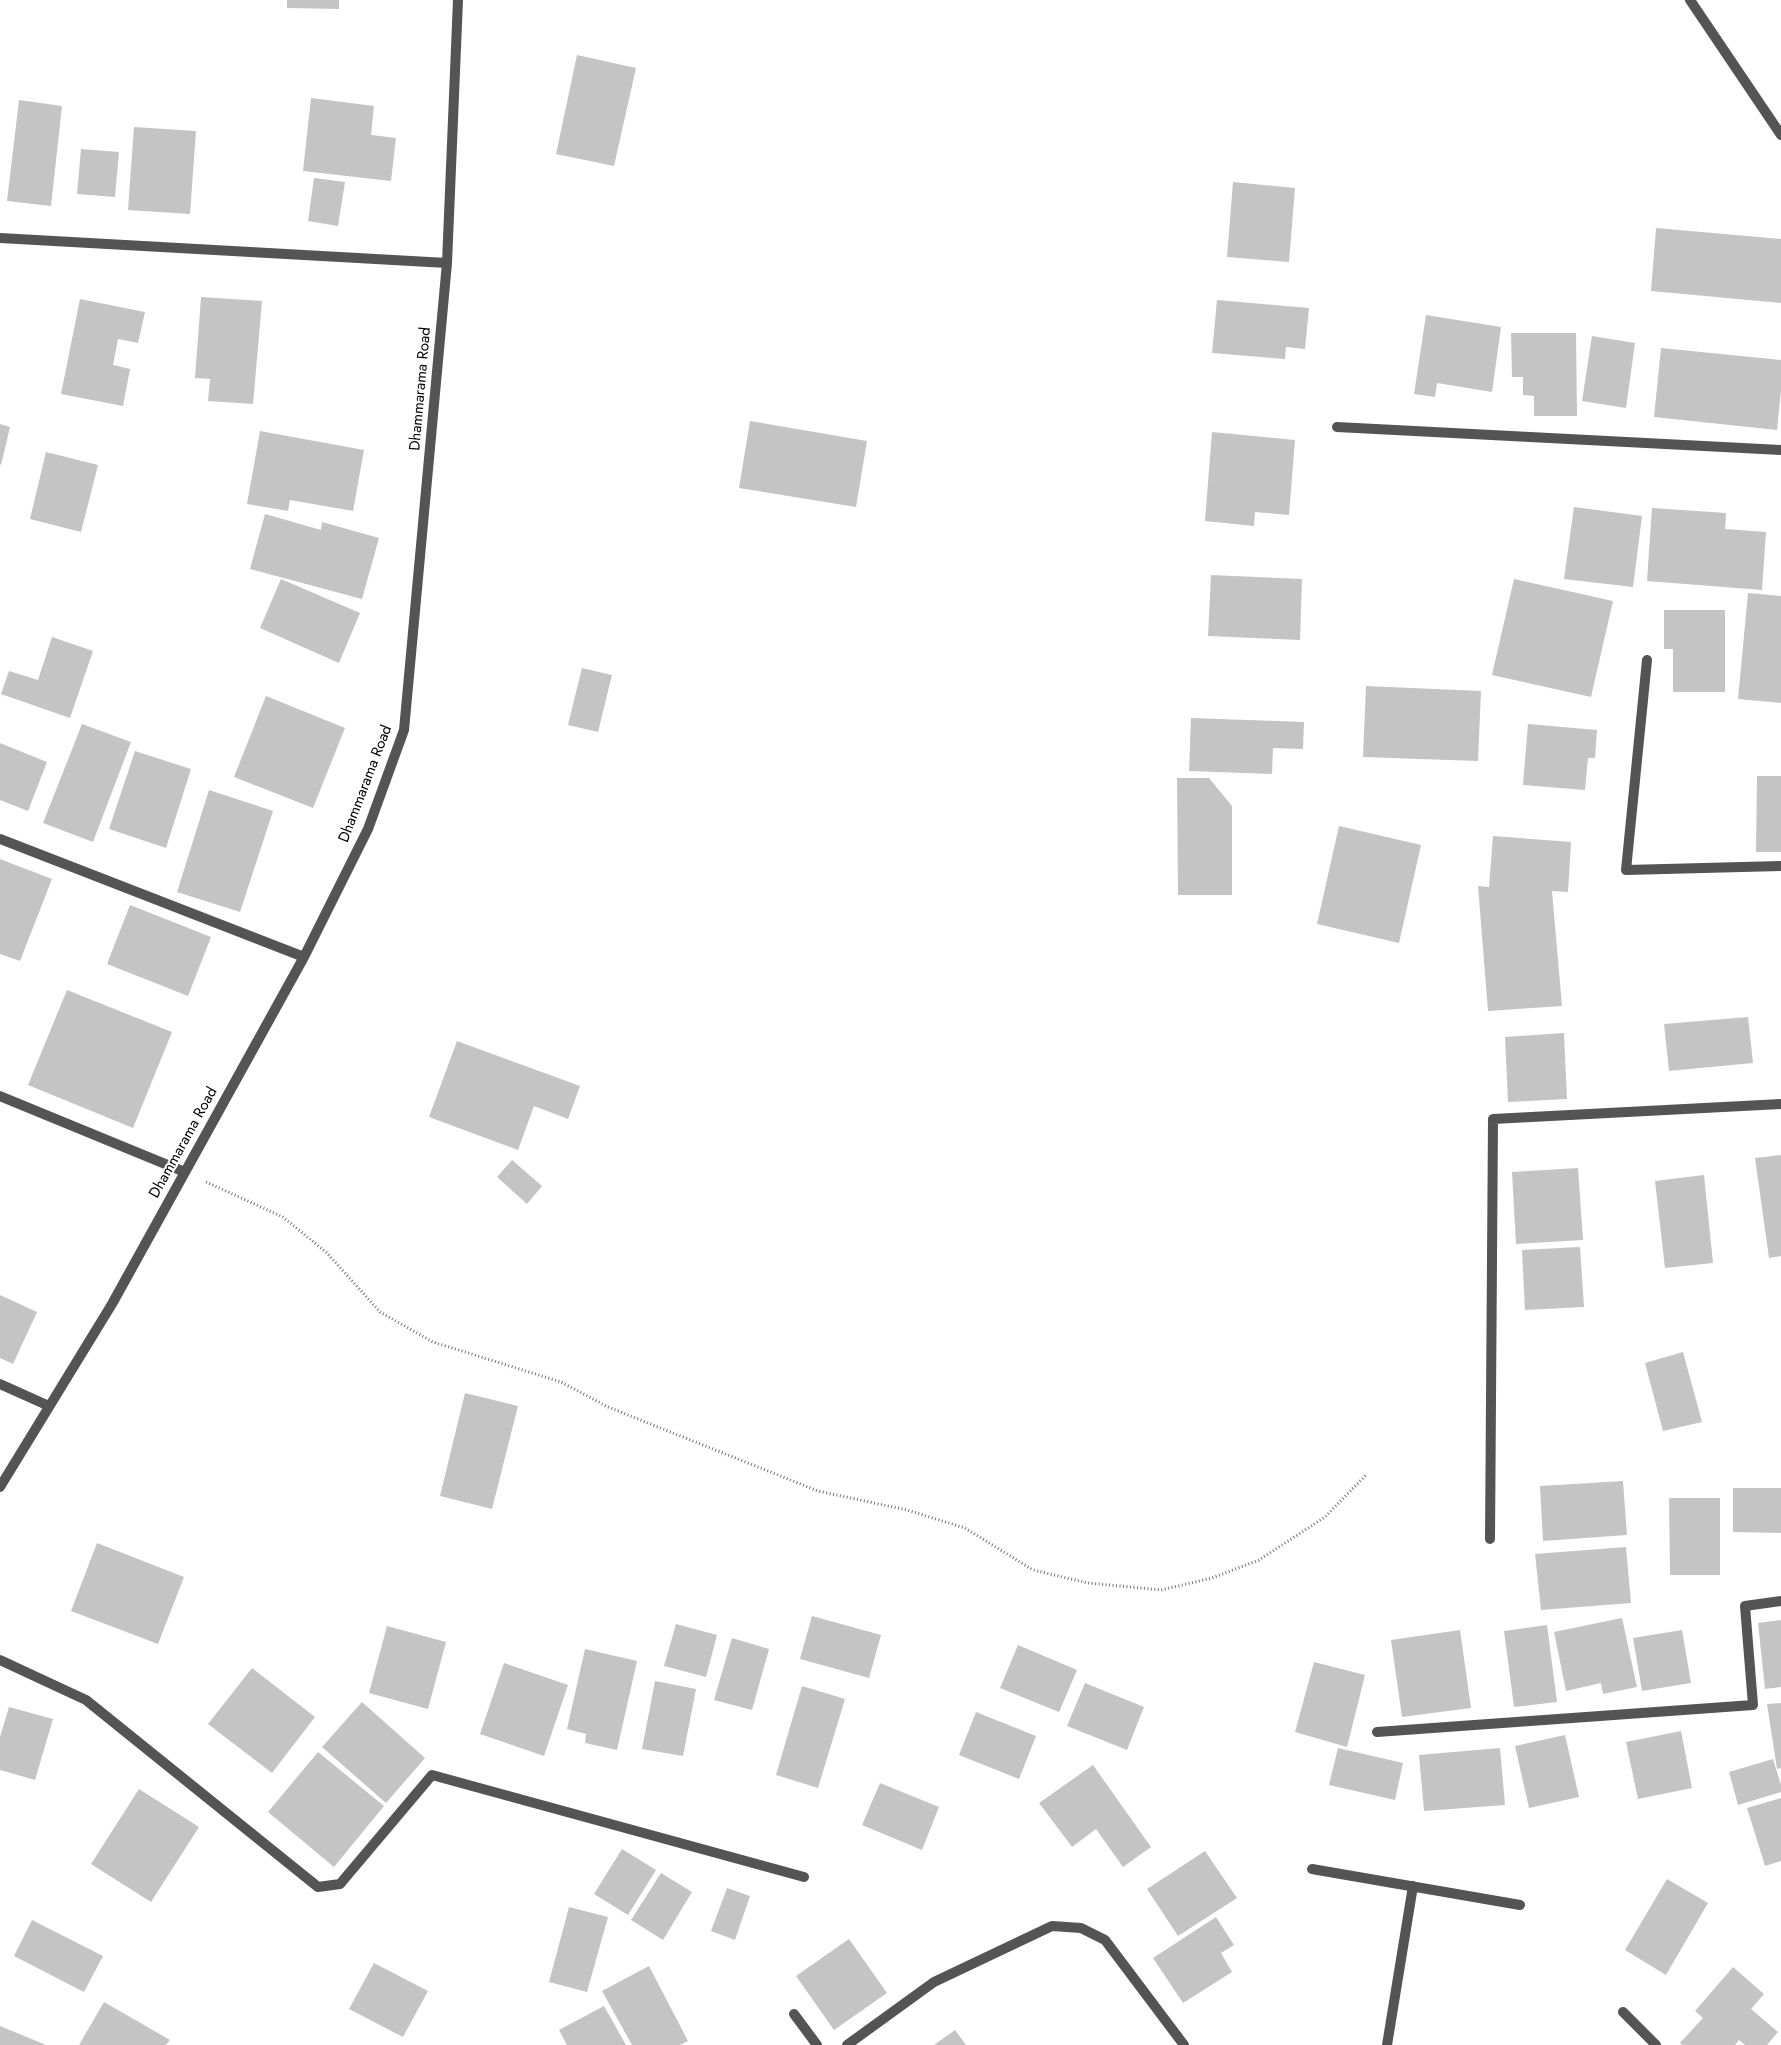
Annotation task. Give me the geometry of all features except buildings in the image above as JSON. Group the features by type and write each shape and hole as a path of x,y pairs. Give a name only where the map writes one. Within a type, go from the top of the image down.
{"street":[{"name":"Dhammarama Road","path":"0,1487 112,1304 304,957 368,829 404,730 447,263 458,0"},
{"path":"1690,0 1781,135"},
{"path":"0,238 447,263"},
{"path":"1337,427 1781,450"},
{"path":"1647,660 1626,870 1781,866"},
{"path":"0,839 304,957"},
{"path":"0,1096 185,1172"},
{"path":"1490,1539 1493,1119 1781,1104"},
{"path":"0,1384 49,1406"},
{"path":"1377,1732 1753,1705 1745,1606 1781,1601"},
{"path":"0,1660 86,1700 318,1887 340,1884 432,1775 804,1877"},
{"path":"1312,1869 1520,1905"},
{"path":"1387,2045 1413,1886"},
{"path":"847,2045 934,1982 1052,1926 1081,1928 1105,1940 1184,2045"},
{"path":"1623,2012 1656,2045"},
{"path":"794,2014 817,2045"}],"path":[{"path":"185,1172 282,1217 327,1253 380,1312 433,1342 561,1382 608,1407 818,1491 907,1510 965,1528 1033,1570 1088,1583 1161,1590 1212,1578 1259,1560 1326,1517 1366,1475"}]}
